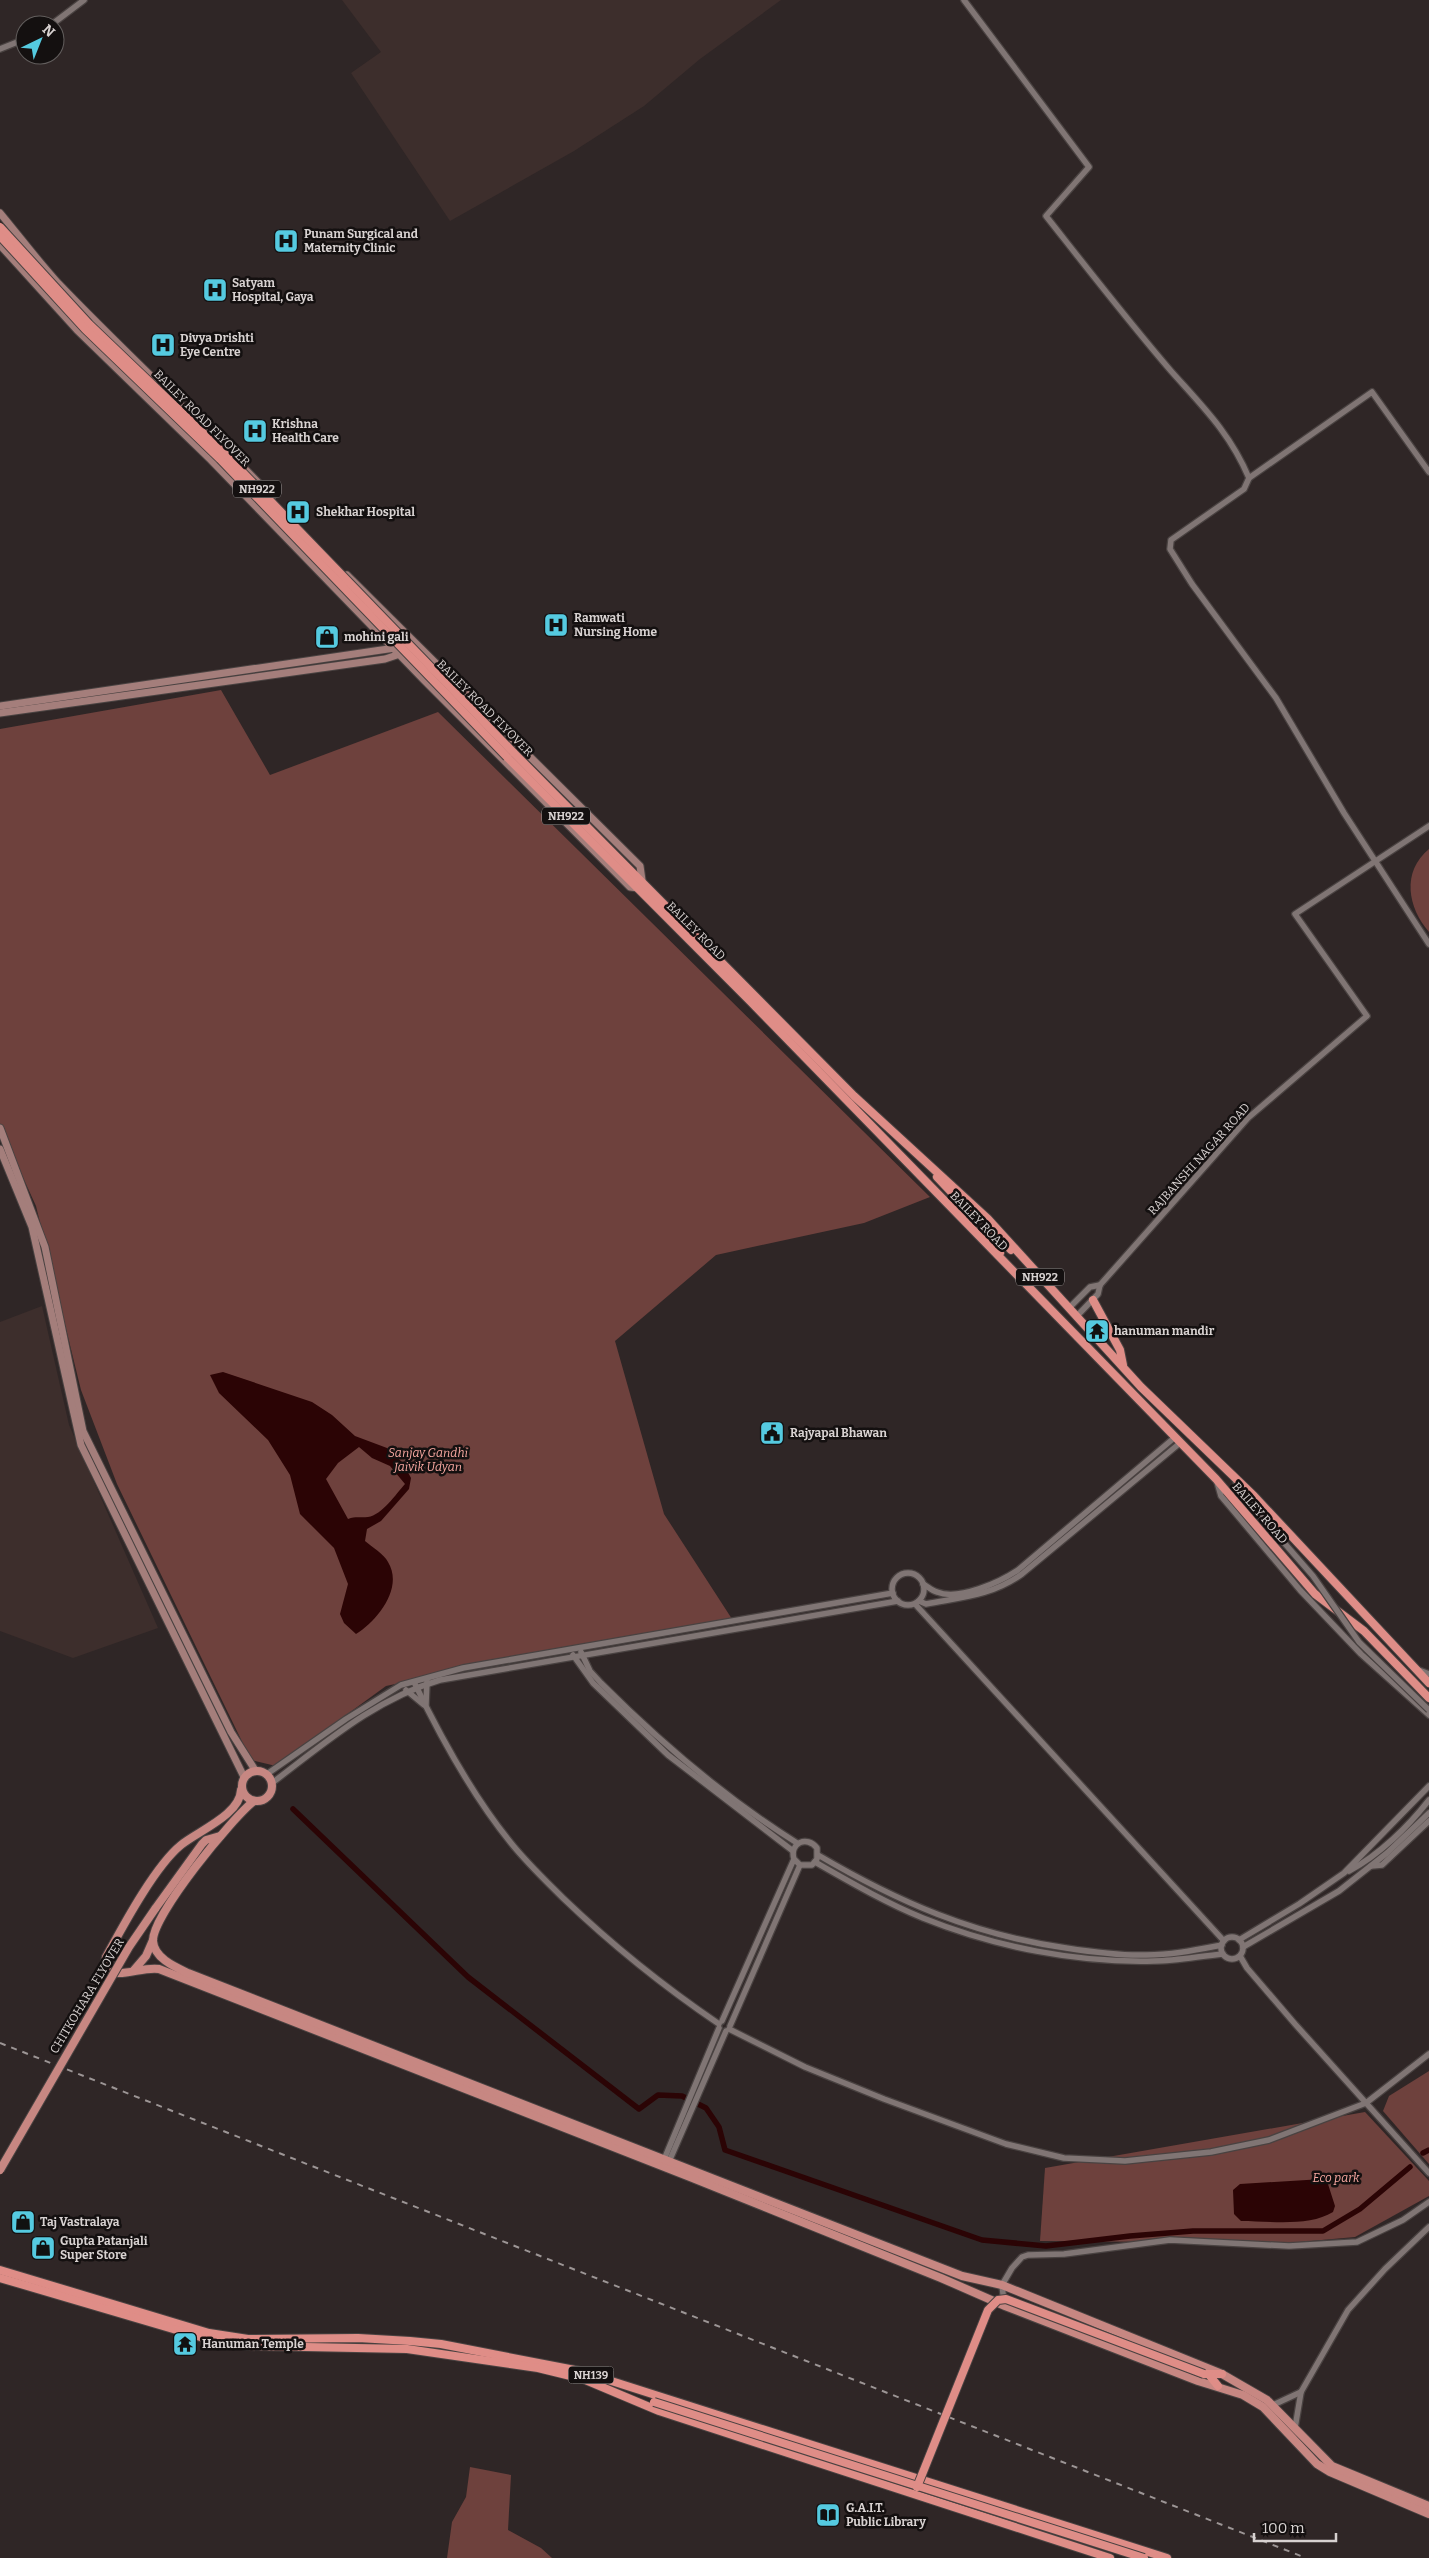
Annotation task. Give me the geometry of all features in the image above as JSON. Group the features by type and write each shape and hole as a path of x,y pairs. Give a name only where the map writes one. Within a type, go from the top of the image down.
{"highway":[{"name":"BAILEY ROAD FLYOVER","path":"0,227 88,324 224,453 638,888"},
{"name":"BAILEY ROAD FLYOVER","path":"0,236 84,329 220,459 510,755 642,880"},
{"name":"BAILEY ROAD","path":"642,880 817,1058 908,1146 988,1219 1023,1255 1041,1279 1148,1393 1235,1477 1429,1683"},
{"name":"BAILEY ROAD","path":"638,888 1216,1479 1315,1594 1364,1631 1429,1698"},
{"path":"908,1146 970,1210 971,1215 967,1216 939,1196"},
{"path":"1024,1282 986,1237 986,1231 994,1233 1041,1279"},
{"path":"1093,1300 1120,1350 1123,1365"},
{"name":"NH139","path":"0,2270 209,2333 248,2339 358,2338 441,2344 580,2371 1167,2558"},
{"name":"NH139","path":"0,2278 207,2339 248,2346 407,2349 538,2368 583,2379 686,2420 1110,2558"},
{"path":"917,2487 984,2317 992,2304 998,2300 1006,2299 1207,2375 1218,2386"},
{"path":"1207,2375 1222,2374"},
{"path":"644,2392 652,2401"},
{"path":"641,2402 652,2401 1144,2558"},
{"path":"939,2501 944,2486"}],"main road":[{"path":"0,213 56,281 221,444 409,638 640,866 642,880"},
{"path":"0,244 88,341 211,460 367,622 630,887 638,888"},
{"path":"88,341 102,327"},
{"path":"146,396 160,385"},
{"path":"287,539 300,527"},
{"path":"315,568 328,556"},
{"path":"367,622 382,610"},
{"path":"0,713 394,649 409,638"},
{"path":"0,706 400,655 415,643"},
{"path":"424,680 438,666"},
{"path":"0,1128 45,1247 83,1431 231,1732 255,1770 267,1774 272,1783 271,1792 267,1797 254,1801 220,1836 180,1889 158,1925 146,1956 134,1970"},
{"path":"0,1149 32,1227 82,1445 244,1776 238,1802 207,1830 183,1843 167,1859 104,1962 104,1967 112,1973 159,1969 962,2276 1002,2285 1222,2374 1273,2405 1332,2466 1429,2506"},
{"path":"244,1776 255,1770"},
{"path":"242,1790 249,1799 254,1801"},
{"name":"CHITKOHARA FLYOVER","path":"0,2170 129,1946 204,1842 207,1830"},
{"path":"204,1842 220,1836"},
{"path":"153,1940 157,1952 168,1963 188,1973 665,2163 1005,2306 1198,2381 1243,2395 1263,2407 1317,2464 1330,2472 1429,2514"}],"street":[{"path":"64,15 84,0"},
{"path":"964,0 1089,167 1046,216 1171,371 1216,420 1240,458 1249,478"},
{"path":"0,49 15,43"},
{"path":"1429,472 1372,392 1249,478 1244,489 1171,540 1170,549 1192,584 1276,698 1375,862 1429,944"},
{"path":"1375,862 1429,826"},
{"name":"RAJBANSHI NAGAR ROAD","path":"1076,1317 1098,1294 1100,1285 1248,1118 1366,1016 1295,914 1375,862"},
{"name":"RAJBANSHI NAGAR ROAD","path":"1069,1308 1090,1287 1100,1285"},
{"path":"1177,1441 1022,1574 1004,1587 988,1593 926,1604 917,1602 905,1605 898,1601 893,1593 893,1582 902,1573 915,1574 924,1584 936,1592 947,1594 987,1587 1002,1582 1177,1441"},
{"path":"1235,1477 1240,1491 1313,1576 1359,1642 1429,1710"},
{"path":"1216,1479 1221,1496 1300,1590 1361,1654 1410,1700 1429,1715"},
{"path":"917,1602 924,1593 924,1584"},
{"path":"267,1774 367,1705 401,1685 427,1680 463,1668 893,1593"},
{"path":"427,1680 574,1657 898,1601"},
{"path":"917,1602 1223,1943 1222,1954"},
{"path":"579,1648 590,1671 600,1683 682,1760 764,1823 797,1844"},
{"path":"570,1649 598,1688 668,1756 793,1851"},
{"path":"1414,1668 1429,1674"},
{"path":"426,1706 427,1680"},
{"path":"272,1783 364,1715 408,1690 415,1683"},
{"path":"415,1683 426,1706 483,1806 526,1862 622,1953 720,2024"},
{"path":"401,1685 426,1706"},
{"path":"1239,1940 1333,1882 1429,1786"},
{"path":"1344,1873 1359,1865 1401,1830 1429,1800"},
{"path":"1429,1813 1387,1853 1339,1891 1243,1947 1240,1956 1246,1968 1429,2172"},
{"path":"1371,1866 1382,1865 1429,1822"},
{"path":"665,2163 695,2092 720,2024 794,1859 793,1851 797,1844 804,1840 812,1842 817,1848 818,1855 815,1862 808,1866 800,1865 794,1859"},
{"path":"818,1855 849,1874 924,1910 974,1929 1008,1938 1084,1951 1144,1956 1174,1954 1223,1943 1233,1938 1239,1940 1243,1947"},
{"path":"815,1862 882,1899 923,1918 978,1937 1033,1950 1087,1958 1134,1961 1162,1961 1222,1954 1231,1959 1240,1956"},
{"path":"695,2092 728,2029 800,1865"},
{"path":"1333,1882 1339,1891"},
{"path":"728,2029 805,2067 884,2099 1006,2144 1064,2158 1125,2162 1212,2152 1269,2140 1366,2102 1429,2054"},
{"path":"1005,2306 1002,2285 1012,2268 1022,2257 1028,2255 1064,2254 1170,2240 1289,2246 1357,2242 1403,2220 1429,2202"},
{"path":"1295,2428 1301,2392 1348,2310 1385,2269 1429,2227"},
{"path":"1273,2405 1301,2392"}],"shaded area":[{"path":"342,0 781,0 700,59 644,106 574,151 450,221 351,73 381,52"},
{"path":"42,1306 69,1425 158,1628 73,1658 0,1631 0,1322"},
{"path":"223,1372 312,1402 332,1415 355,1436 387,1448 403,1463 411,1478 409,1489 381,1521 367,1529 365,1541 381,1553 388,1562 393,1582 390,1593 380,1612 356,1634 344,1623 340,1614 348,1584 334,1548 300,1514 290,1475 268,1440 219,1393 210,1375","holes":["359,1447 372,1458 390,1466 405,1484 388,1504 378,1512 368,1517 348,1519 326,1479 338,1463"]},
{"path":"1323,2179 1327,2181 1335,2206 1333,2212 1323,2217 1301,2221 1241,2221 1234,2214 1233,2190 1240,2184"}],"green space":[{"name":"Sanjay Gandhi Jaivik Udyan","path":"221,690 270,775 438,712 930,1197 864,1223 716,1255 615,1341 664,1514 732,1619 505,1660 386,1686 276,1766 251,1760 117,1484 81,1390 36,1206 0,1127 0,729"},
{"path":"1429,849 1429,932 1416,912 1412,901 1411,879 1414,868 1420,858"},
{"path":"1429,2071 1429,2164 1383,2111 1389,2096"},
{"name":"Eco park","path":"1365,2112 1429,2181 1429,2196 1355,2237 1288,2243 1040,2241 1045,2168"},
{"path":"470,2467 511,2475 508,2530 541,2548 552,2558 447,2558 452,2522 466,2497"}],"waterway":[{"path":"293,1809 468,1977 639,2109 658,2095 682,2096 706,2108 719,2127 725,2150 982,2240 1046,2246 1193,2231 1323,2231 1360,2209 1410,2167"},
{"path":"1423,2153 1429,2150"}],"railway":[{"path":"0,2043 1306,2558"}],"place":[{"name":"Punam Surgical and Maternity Clinic","path":"286,241"},
{"name":"Satyam Hospital, Gaya","path":"215,290"},
{"name":"Divya Drishti Eye Centre","path":"163,345"},
{"name":"Krishna Health Care","path":"255,431"},
{"name":"Shekhar Hospital","path":"298,512"},
{"name":"Ramwati Nursing Home","path":"556,625"},
{"name":"mohini gali","path":"327,637"},
{"name":"hanuman mandir","path":"1097,1331"},
{"name":"Rajyapal Bhawan","path":"772,1433"},
{"name":"Taj Vastralaya","path":"23,2222"},
{"name":"Gupta Patanjali Super Store","path":"43,2248"},
{"name":"Hanuman Temple","path":"185,2344"},
{"name":"G.A.I.T. Public Library","path":"828,2515"}]}
